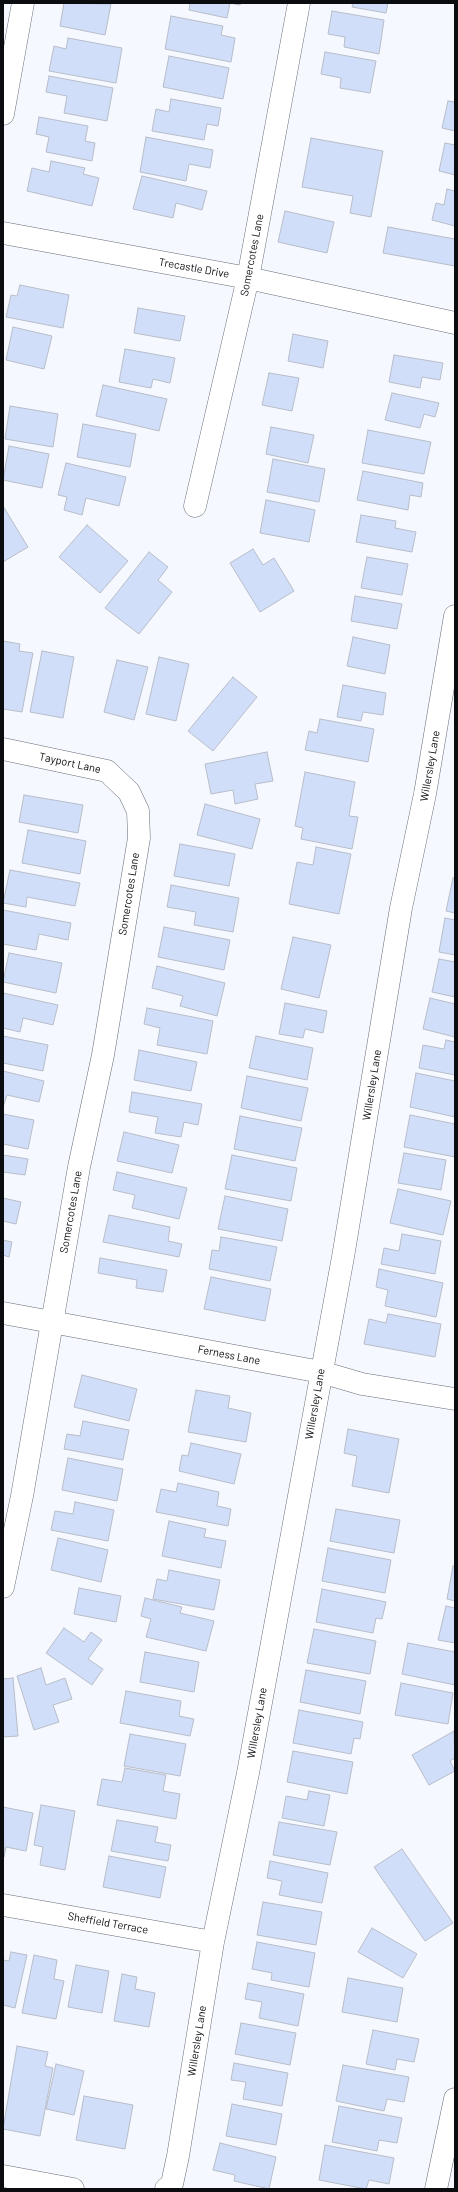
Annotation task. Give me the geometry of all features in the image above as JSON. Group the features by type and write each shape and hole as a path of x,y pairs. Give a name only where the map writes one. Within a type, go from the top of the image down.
{"street":[{"path":"3,114 23,3"},
{"name":"Somercotes Lane","path":"195,506 248,278 298,3"},
{"name":"Trecastle Drive","path":"3,233 248,278 455,322"},
{"name":"Willersley Lane","path":"166,2189 172,2184 178,2156 213,1942 248,1773 343,1257 401,908 425,794 455,616"},
{"name":"Tayport Lane","path":"3,749 107,771 128,792 138,811 139,838"},
{"name":"Somercotes Lane","path":"3,1587 22,1496 79,1167 103,1055 139,838"},
{"name":"Ferness Lane","path":"3,1313 321,1372 362,1384 455,1399"},
{"name":"Sheffield Terrace","path":"3,1905 213,1942"},
{"path":"436,2189 455,2099"},
{"path":"3,2176 73,2189"}],"building":[{"path":"64,3 111,4 105,35 60,26"},
{"path":"190,3 230,3 227,18 189,10"},
{"path":"230,3 241,3 240,5"},
{"path":"353,3 388,3 386,13 352,7"},
{"path":"332,11 384,20 379,54 344,47 345,37 328,34"},
{"path":"171,16 223,26 221,35 235,38 231,62 165,49"},
{"path":"68,38 122,48 116,83 49,71 54,46 66,49"},
{"path":"325,52 376,61 370,93 340,88 341,78 321,74"},
{"path":"169,56 229,68 223,99 163,87"},
{"path":"49,76 113,88 107,121 64,113 67,96 46,92"},
{"path":"171,99 221,108 218,126 207,124 204,140 152,131 156,109 169,112"},
{"path":"448,101 455,102 455,131 442,128"},
{"path":"39,117 88,126 85,141 95,143 92,161 46,152 49,137 36,134"},
{"path":"146,137 213,150 210,168 189,164 186,181 140,172"},
{"path":"311,138 383,151 371,217 350,213 353,196 302,187"},
{"path":"445,143 455,145 455,175 439,171"},
{"path":"51,161 85,168 83,174 99,178 92,206 27,191 32,168 49,172"},
{"path":"142,176 207,191 202,210 176,203 173,218 133,209"},
{"path":"447,189 455,191 455,226 432,220 436,203 444,205"},
{"path":"285,211 334,222 327,253 278,242"},
{"path":"388,227 455,239 455,266 383,253"},
{"path":"20,285 69,295 63,328 6,317 11,295 17,296"},
{"path":"138,308 185,316 180,341 134,333"},
{"path":"13,327 52,336 44,369 6,360"},
{"path":"293,334 328,341 323,368 288,361"},
{"path":"125,349 175,358 170,383 153,379 151,388 119,382"},
{"path":"394,355 443,363 440,380 422,377 420,388 389,382"},
{"path":"269,373 299,378 292,411 262,405"},
{"path":"103,385 167,399 159,431 96,416"},
{"path":"392,393 439,403 435,417 424,414 420,428 385,420"},
{"path":"10,406 58,414 53,447 5,439"},
{"path":"83,424 136,434 130,467 77,457"},
{"path":"271,427 314,435 308,463 266,454"},
{"path":"368,430 431,442 424,474 362,463"},
{"path":"9,446 49,454 42,488 3,480"},
{"path":"273,459 325,469 319,502 267,492"},
{"path":"66,463 126,477 119,506 86,498 82,515 64,510 67,497 58,495"},
{"path":"363,471 423,483 421,497 410,495 408,510 357,500"},
{"path":"266,500 315,510 309,542 260,533"},
{"path":"3,506 28,547 3,562"},
{"path":"361,515 396,521 395,528 416,532 412,552 356,542"},
{"path":"87,525 128,561 100,593 59,557"},
{"path":"253,549 263,565 274,558 294,591 260,612 230,563"},
{"path":"149,552 168,567 158,580 172,592 139,634 105,608"},
{"path":"367,557 408,564 402,595 361,588"},
{"path":"355,596 402,604 397,629 351,621"},
{"path":"353,637 390,645 385,674 347,666"},
{"path":"3,641 20,644 19,651 33,653 22,712 3,709"},
{"path":"42,651 74,657 63,718 30,712"},
{"path":"159,657 189,664 176,721 146,714"},
{"path":"117,660 148,667 134,720 104,712"},
{"path":"233,677 257,697 213,751 188,731"},
{"path":"343,685 386,693 383,715 363,712 361,721 337,717"},
{"path":"320,719 374,729 368,762 305,750 309,731 317,733"},
{"path":"267,752 273,781 255,784 258,799 235,804 233,790 211,794 205,764"},
{"path":"305,772 355,782 349,816 358,817 352,849 301,839 303,828 295,826"},
{"path":"24,795 83,805 78,833 19,822"},
{"path":"205,804 260,819 252,849 197,835"},
{"path":"28,830 86,841 80,874 22,863"},
{"path":"180,844 235,854 229,886 174,876"},
{"path":"316,847 351,854 339,914 289,904 297,862 313,865"},
{"path":"10,870 80,883 75,906 27,897 26,907 3,903"},
{"path":"453,878 455,878 455,913 446,911"},
{"path":"171,885 239,898 233,932 194,925 196,912 167,907"},
{"path":"3,910 71,923 68,940 39,934 36,950 3,944"},
{"path":"445,918 455,920 455,955 439,952"},
{"path":"164,927 230,940 224,970 158,957"},
{"path":"293,937 331,945 319,998 281,989"},
{"path":"9,953 62,963 56,993 3,982"},
{"path":"439,959 455,962 455,997 432,992"},
{"path":"157,966 225,983 217,1016 180,1006 183,996 152,988"},
{"path":"3,993 58,1005 53,1025 23,1018 20,1032 3,1028"},
{"path":"430,998 455,1004 455,1037 423,1029"},
{"path":"285,1003 327,1011 323,1033 305,1029 303,1038 279,1034"},
{"path":"147,1008 213,1021 207,1054 157,1045 160,1028 144,1024"},
{"path":"3,1036 48,1045 43,1071 3,1063"},
{"path":"256,1036 313,1048 307,1080 249,1068"},
{"path":"446,1040 455,1042 455,1075 419,1068 423,1045 444,1049"},
{"path":"139,1050 197,1062 191,1091 134,1080"},
{"path":"3,1071 44,1081 39,1102 7,1095 3,1107"},
{"path":"416,1073 455,1081 455,1117 410,1107"},
{"path":"247,1076 308,1088 301,1121 241,1108"},
{"path":"132,1092 202,1104 198,1125 184,1122 181,1137 155,1133 158,1117 129,1112"},
{"path":"3,1114 34,1120 28,1149 3,1144"},
{"path":"410,1115 455,1124 455,1157 404,1147"},
{"path":"240,1116 302,1128 295,1161 234,1149"},
{"path":"124,1132 179,1145 172,1173 117,1161"},
{"path":"404,1153 446,1160 441,1190 398,1183"},
{"path":"3,1155 28,1159 25,1175 3,1172"},
{"path":"232,1155 297,1168 291,1201 225,1189"},
{"path":"117,1172 187,1188 179,1219 132,1208 135,1195 113,1190"},
{"path":"398,1189 451,1201 443,1235 390,1223"},
{"path":"225,1196 288,1209 282,1241 218,1229"},
{"path":"3,1198 21,1202 16,1224 3,1221"},
{"path":"109,1215 170,1227 168,1241 182,1244 179,1257 103,1242"},
{"path":"402,1234 441,1241 435,1274 381,1264 384,1248 399,1251"},
{"path":"221,1237 277,1247 270,1281 209,1269 212,1250 219,1251"},
{"path":"3,1240 12,1242 9,1257 3,1255"},
{"path":"100,1258 167,1270 163,1292 136,1288 137,1280 98,1273"},
{"path":"379,1269 443,1283 436,1317 385,1306 388,1290 376,1287"},
{"path":"211,1277 271,1289 265,1321 204,1309"},
{"path":"388,1314 441,1324 435,1357 364,1344 369,1319 386,1323"},
{"path":"82,1375 137,1389 129,1421 74,1407"},
{"path":"196,1390 230,1396 228,1408 251,1413 246,1442 188,1432"},
{"path":"83,1421 129,1430 123,1460 64,1449 67,1434 80,1436"},
{"path":"348,1429 399,1439 389,1493 352,1486 357,1456 344,1453"},
{"path":"191,1443 241,1454 234,1484 179,1471 182,1455 188,1456"},
{"path":"68,1458 123,1469 117,1501 62,1490"},
{"path":"178,1483 219,1492 217,1506 231,1509 228,1526 156,1512 161,1489 176,1492"},
{"path":"75,1502 114,1510 108,1541 51,1530 55,1511 73,1514"},
{"path":"336,1509 400,1520 394,1553 330,1541"},
{"path":"169,1521 206,1529 204,1537 226,1541 221,1568 162,1556"},
{"path":"58,1538 108,1550 101,1582 51,1570"},
{"path":"328,1548 391,1560 385,1593 322,1581"},
{"path":"453,1566 455,1567 455,1601 447,1599"},
{"path":"169,1570 220,1580 214,1610 153,1599 157,1579 167,1581"},
{"path":"79,1588 121,1596 116,1622 74,1614"},
{"path":"322,1589 386,1602 382,1619 376,1618 373,1633 316,1622"},
{"path":"145,1598 182,1607 180,1613 214,1621 206,1651 146,1637 151,1619 141,1616"},
{"path":"446,1606 455,1608 455,1643 438,1640"},
{"path":"64,1628 84,1642 91,1632 102,1640 88,1659 103,1669 92,1685 46,1653"},
{"path":"314,1629 376,1641 370,1674 307,1663"},
{"path":"408,1643 455,1652 455,1685 402,1674"},
{"path":"145,1652 199,1662 194,1692 140,1682"},
{"path":"41,1668 46,1685 65,1678 72,1699 53,1705 59,1722 34,1730 17,1676"},
{"path":"306,1670 366,1681 360,1714 300,1702"},
{"path":"13,1678 18,1736 3,1737 3,1679"},
{"path":"401,1683 453,1693 448,1724 395,1715"},
{"path":"126,1691 181,1701 179,1716 194,1719 190,1736 120,1723"},
{"path":"299,1710 363,1722 360,1739 354,1738 351,1754 293,1743"},
{"path":"454,1731 455,1758 450,1761 455,1771 429,1785 412,1755"},
{"path":"130,1734 186,1744 180,1776 124,1766"},
{"path":"293,1751 353,1762 347,1794 287,1782"},
{"path":"125,1768 166,1775 163,1791 180,1794 176,1819 97,1805 102,1779 122,1782"},
{"path":"309,1791 330,1795 324,1826 282,1818 286,1796 307,1800"},
{"path":"41,1805 75,1811 65,1870 40,1865 43,1847 34,1845"},
{"path":"3,1807 33,1813 26,1851 6,1847 4,1857"},
{"path":"117,1820 158,1827 155,1842 171,1845 168,1861 111,1851"},
{"path":"279,1822 337,1832 330,1865 273,1855"},
{"path":"402,1849 453,1923 425,1941 374,1867"},
{"path":"109,1856 166,1867 160,1898 103,1887"},
{"path":"270,1861 328,1873 322,1903 279,1895 282,1881 267,1878"},
{"path":"263,1902 322,1912 316,1945 257,1935"},
{"path":"372,1928 417,1954 403,1978 358,1952"},
{"path":"257,1942 315,1953 309,1987 271,1980 272,1973 252,1969"},
{"path":"11,1952 27,1955 15,2008 3,2005 3,1960 9,1961"},
{"path":"34,1955 57,1960 54,1979 64,1981 56,2019 22,2013"},
{"path":"76,1965 109,1971 102,2013 68,2007"},
{"path":"122,1974 137,1977 135,1989 155,1993 149,2027 114,2021"},
{"path":"348,1978 403,1988 397,2022 342,2012"},
{"path":"248,1983 304,1994 298,2026 259,2018 262,2002 245,1999"},
{"path":"241,2023 296,2033 290,2065 235,2054"},
{"path":"373,2030 419,2039 414,2062 397,2059 395,2070 366,2064"},
{"path":"17,2046 48,2052 45,2066 53,2068 40,2136 3,2129"},
{"path":"234,2063 288,2073 282,2106 243,2099 246,2082 231,2080"},
{"path":"56,2064 84,2071 74,2115 46,2109"},
{"path":"343,2065 409,2077 404,2102 387,2099 384,2111 336,2101"},
{"path":"84,2096 133,2105 125,2149 76,2140"},
{"path":"232,2104 282,2114 276,2145 226,2136"},
{"path":"339,2106 402,2118 397,2143 379,2140 377,2151 332,2142"},
{"path":"220,2143 276,2157 269,2189 234,2181 235,2175 213,2170"},
{"path":"325,2145 394,2158 389,2184 369,2180 366,2189 319,2180"}]}
